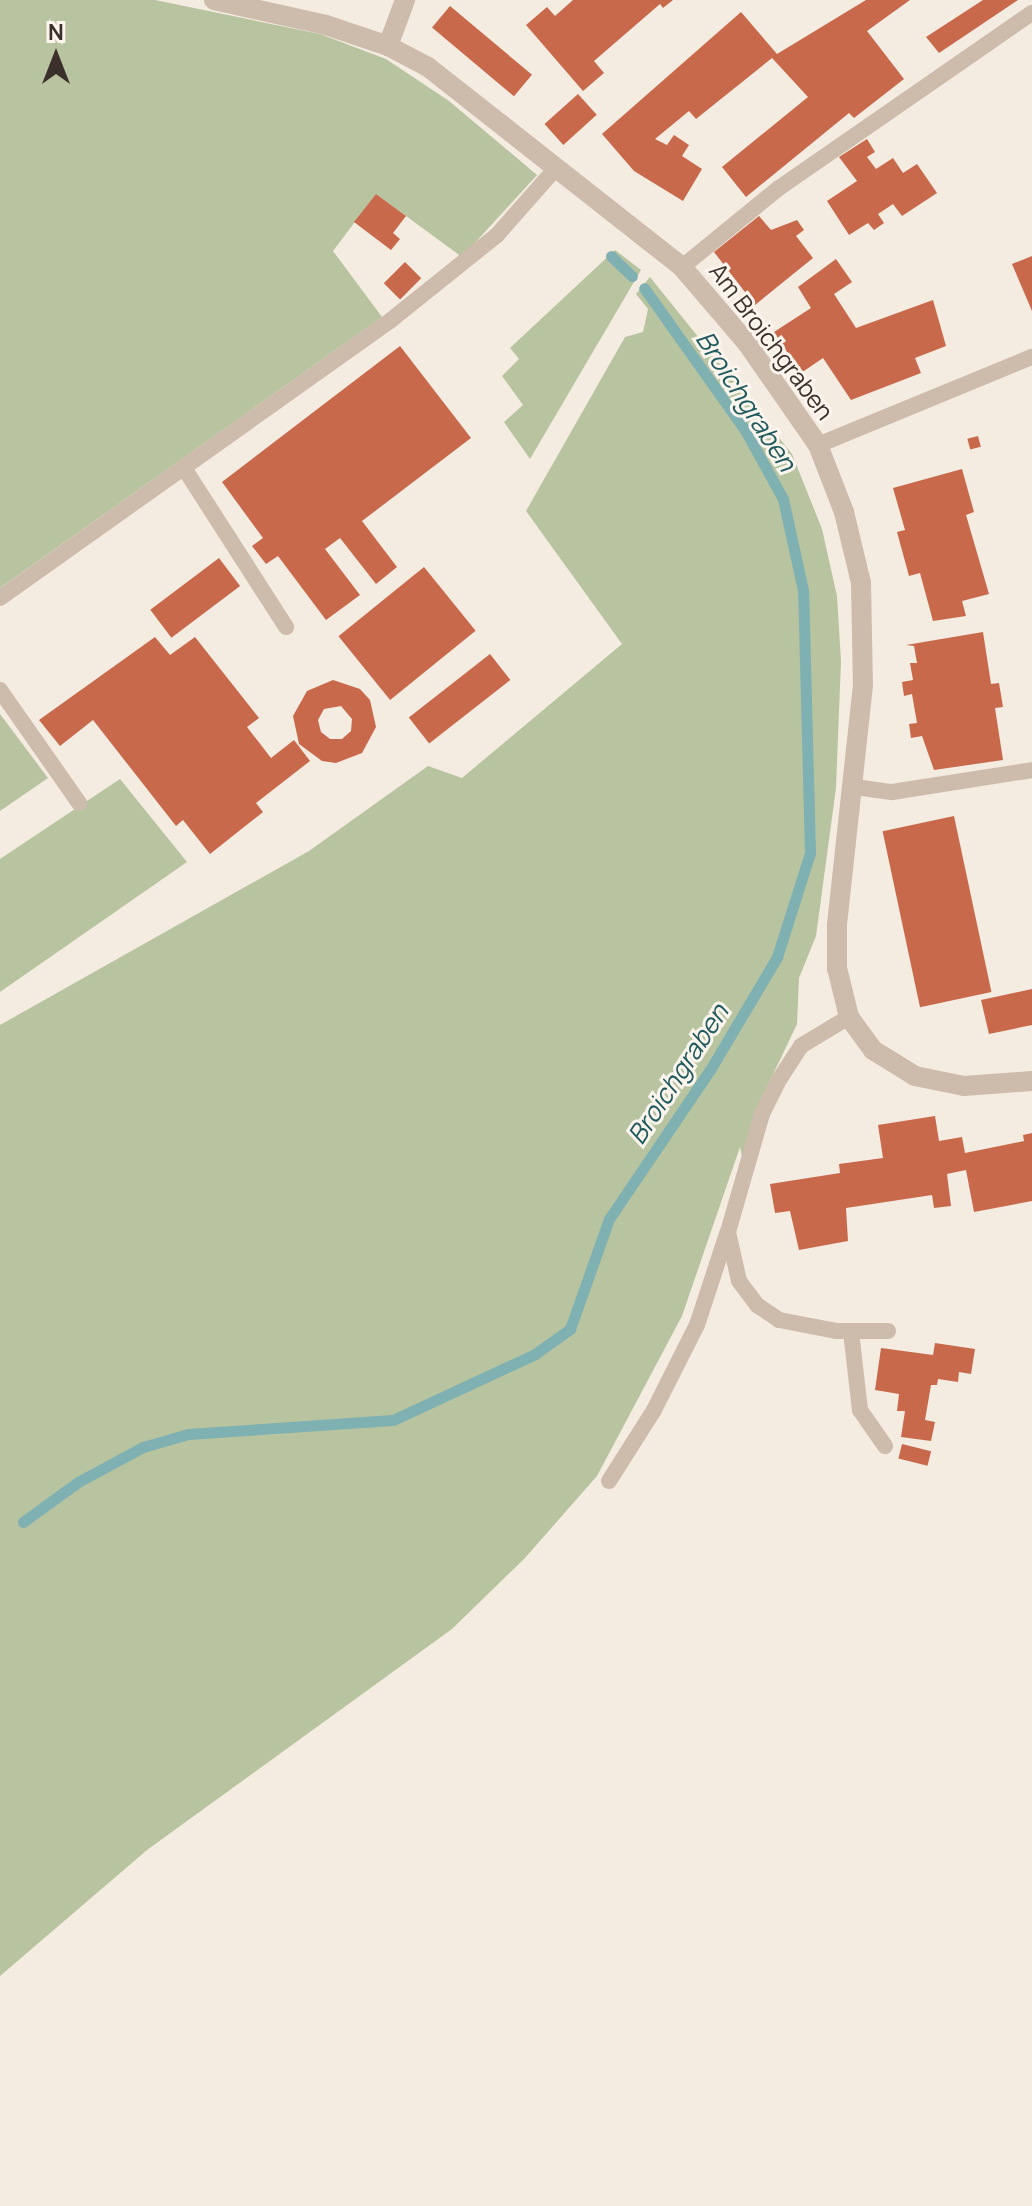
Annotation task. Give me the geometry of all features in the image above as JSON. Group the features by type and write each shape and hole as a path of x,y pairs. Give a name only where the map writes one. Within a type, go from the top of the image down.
{"street":[{"name":"Am Broichgraben","path":"214,0 326,25 388,46 460,88 682,267 747,343 818,445 844,512 861,583 863,685 855,787 837,926 837,968 849,1017 873,1050 915,1076 964,1086 1032,1081"},
{"path":"388,46 405,0"}],"lane":[{"path":"682,267 779,188 1032,13"},
{"path":"0,598 391,320 497,235 557,167"},
{"path":"818,445 1032,357"},
{"path":"184,468 286,627"},
{"path":"0,690 79,803"},
{"path":"855,787 892,792 1032,770"},
{"path":"609,1481 654,1410 697,1325 762,1114 780,1078 801,1046 849,1017"},
{"path":"728,1232 739,1281 757,1305 779,1320 851,1332 888,1331"},
{"path":"851,1332 860,1410 885,1446"}],"green space":[{"path":"0,0 155,0 320,34 386,59 449,101 537,175 462,257 376,194 333,251 382,317 0,588"},
{"path":"615,250 641,270 530,459 504,422 523,405 502,376 519,359 510,348"},
{"path":"650,277 792,454 822,529 837,596 841,661 836,788 816,936 799,978 797,1024 767,1087 743,1161 740,1147 682,1316 597,1476 524,1559 452,1629 147,1850 0,1976 0,1025 309,851 428,766 462,778 622,644 526,511 625,337 643,332 648,309 636,294"},
{"path":"0,714 48,778 0,811"},
{"path":"120,779 187,862 0,992 0,859"}],"building":[{"path":"573,0 673,0 663,8 660,4 594,61 604,73 583,91 526,25 547,7 555,16"},
{"path":"866,0 910,0 867,31 904,79 854,118 849,113 746,197 722,167 808,97 772,58 696,119 689,111 655,139 667,145 674,135 689,145 682,156 702,169 683,201 634,171 602,134 741,12 777,54"},
{"path":"983,0 1018,0 939,53 926,37"},
{"path":"450,6 532,75 514,96 432,27"},
{"path":"578,94 597,115 563,145 545,124"},
{"path":"867,139 875,152 867,157 876,169 893,158 903,173 917,164 937,193 902,216 893,204 878,214 884,223 874,230 868,223 849,235 827,201 857,181 839,157"},
{"path":"376,194 406,216 393,233 400,239 391,250 354,222"},
{"path":"759,216 771,230 797,220 804,230 796,236 813,258 755,305 714,252"},
{"path":"1032,256 1032,311 1012,264"},
{"path":"836,259 852,282 834,294 856,328 933,300 946,346 915,358 921,373 851,400 823,358 801,373 774,332 811,308 798,287"},
{"path":"405,262 421,278 400,299 384,283"},
{"path":"400,346 471,438 362,521 397,567 376,584 340,538 325,549 360,595 326,620 278,556 266,564 252,546 263,538 222,482"},
{"path":"978,436 981,447 970,449 967,439"},
{"path":"962,469 974,512 966,515 989,594 962,601 966,616 933,621 920,573 909,576 897,532 905,530 893,488"},
{"path":"219,558 240,586 171,638 150,610"},
{"path":"424,567 476,631 390,700 339,636"},
{"path":"983,632 991,684 999,683 1003,707 995,708 1003,760 934,770 922,736 911,738 909,724 917,723 912,694 904,696 902,682 913,680 910,663 917,663 914,646 906,645"},
{"path":"155,637 170,655 195,637 259,718 247,727 271,758 294,740 310,761 256,803 263,812 210,854 183,820 176,826 93,720 60,746 39,720"},
{"path":"490,654 510,680 429,743 409,717"},
{"path":"333,680 360,689 370,700 376,727 362,753 336,763 322,761 299,744 293,716 307,691","holes":["341,706 352,719 351,731 342,739 330,739 321,732 318,720 324,709"]},
{"path":"954,816 991,992 920,1007 883,831"},
{"path":"1032,989 1032,1025 989,1034 981,1000"},
{"path":"935,1116 939,1141 962,1137 965,1153 1024,1141 1023,1135 1032,1133 1032,1201 974,1212 966,1170 947,1174 951,1206 934,1208 932,1195 846,1208 848,1241 799,1250 790,1211 775,1213 770,1184 840,1173 839,1164 883,1158 878,1125"},
{"path":"935,1343 975,1349 971,1374 959,1372 958,1382 938,1379 937,1385 931,1385 925,1420 935,1422 931,1441 901,1437 905,1411 897,1411 899,1394 875,1390 881,1348 933,1355"},
{"path":"902,1444 931,1451 927,1466 898,1459"}],"waterway":[{"name":"Broichgraben","path":"611,256 632,276"},
{"name":"Broichgraben","path":"23,1522 78,1482 143,1447 188,1434 393,1420 535,1354 570,1329 609,1219 710,1070 777,957 810,853 803,590 783,499 745,430 644,288"}]}
